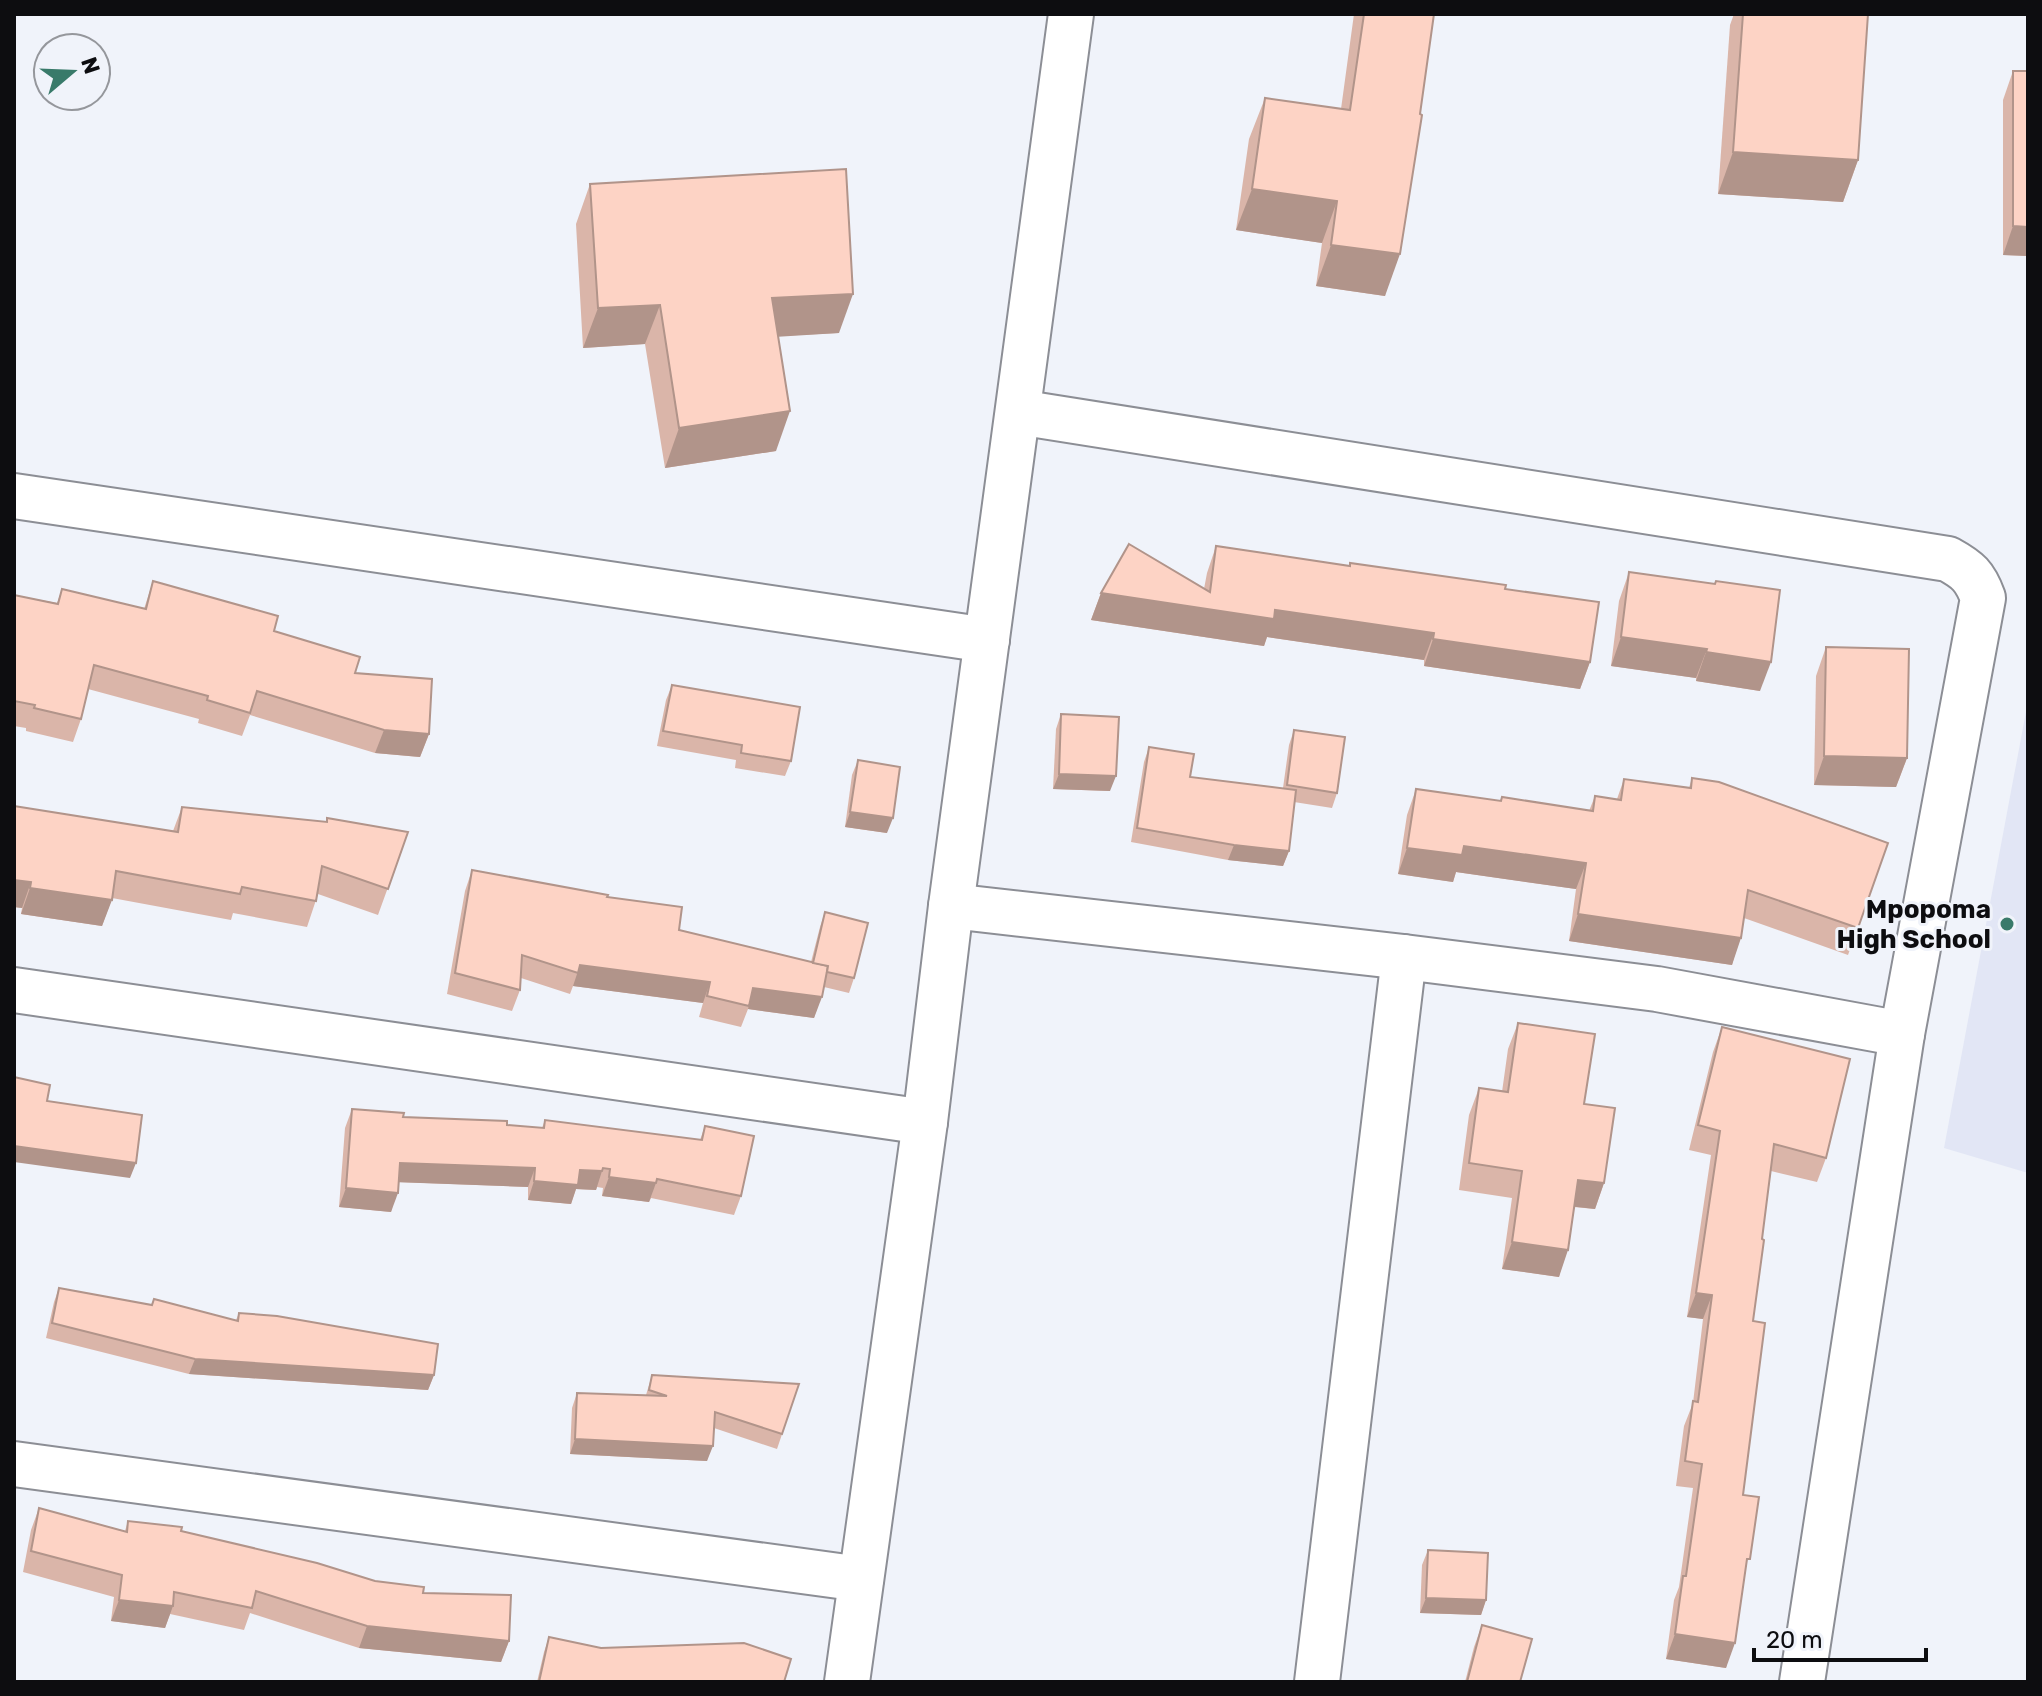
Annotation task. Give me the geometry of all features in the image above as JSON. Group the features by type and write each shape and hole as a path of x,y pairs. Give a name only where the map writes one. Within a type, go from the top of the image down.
{"street":[{"path":"847,1682 925,1122 951,906 1071,14"},
{"path":"1018,412 1948,559 1977,580 1983,598 1902,1034 1802,1682"},
{"path":"14,496 987,640"},
{"path":"951,906 1657,989 1902,1034"},
{"path":"1317,1682 1404,957"},
{"path":"14,990 925,1122"},
{"path":"14,1464 861,1579"}],"shaded area":[{"name":"Mpopoma High School","path":"2028,701 2028,1173 1944,1148"}],"building":[{"path":"1364,14 1434,14 1400,254 1331,245 1337,201 1252,189 1265,98 1350,110"},
{"path":"1743,14 1868,14 1858,160 1733,152"},
{"path":"2013,71 2028,71 2028,227 2013,226"},
{"path":"846,169 853,294 772,298 790,411 679,428 660,305 598,308 590,184"},
{"path":"1129,544 1210,592 1216,546 1506,585 1505,589 1599,602 1590,662 1433,639 1434,633 1275,610 1274,619 1101,593"},
{"path":"1629,572 1780,590 1771,662 1621,637"},
{"path":"153,581 278,616 274,631 360,657 355,673 432,679 429,734 384,730 257,691 250,713 207,700 208,696 94,665 81,719 14,701 14,595 58,604 62,589 146,609"},
{"path":"1826,647 1909,649 1907,758 1824,756"},
{"path":"672,685 800,707 791,761 741,753 742,745 663,731"},
{"path":"1061,714 1119,717 1116,776 1059,774"},
{"path":"1294,730 1345,737 1337,793 1287,785"},
{"path":"1149,747 1194,754 1190,777 1296,790 1289,851 1137,828"},
{"path":"858,760 900,767 893,818 850,812"},
{"path":"1692,778 1719,782 1888,843 1858,928 1748,890 1741,938 1578,914 1586,863 1464,846 1462,855 1407,848 1416,789 1501,801 1502,797 1593,811 1595,796 1621,800 1624,779 1691,788"},
{"path":"14,806 178,832 182,807 327,822 327,818 408,832 388,889 322,866 316,901 242,887 240,894 116,871 112,900 30,888 31,882 14,880"},
{"path":"472,870 607,897 682,907 679,930 828,966 822,997 753,988 749,1006 707,996 710,982 580,965 578,973 522,955 520,990 455,973"},
{"path":"825,912 868,923 854,978 827,972 828,966 813,963"},
{"path":"1518,1023 1595,1034 1584,1104 1615,1108 1604,1183 1578,1180 1568,1250 1512,1242 1522,1171 1469,1163 1479,1088 1508,1092"},
{"path":"1722,1027 1850,1059 1826,1158 1774,1144 1753,1321 1765,1323 1743,1495 1759,1497 1735,1643 1675,1634 1702,1464 1685,1461 1693,1401 1698,1402 1712,1295 1696,1293 1720,1131 1698,1125"},
{"path":"14,1077 50,1085 47,1101 142,1115 136,1163 14,1146"},
{"path":"352,1109 404,1113 403,1117 507,1121 507,1125 544,1128 545,1120 702,1140 705,1126 754,1136 741,1196 657,1179 656,1183 609,1177 610,1169 603,1168 602,1171 580,1170 578,1185 534,1181 535,1168 400,1163 398,1193 346,1188"},
{"path":"59,1288 152,1305 154,1299 238,1321 239,1313 277,1316 438,1344 434,1375 195,1359 52,1323"},
{"path":"652,1375 799,1384 782,1434 715,1412 713,1446 575,1439 577,1393 667,1396 649,1390"},
{"path":"39,1508 127,1532 128,1521 182,1527 181,1531 317,1563 375,1581 424,1587 423,1593 511,1595 509,1641 367,1626 256,1591 252,1608 174,1592 173,1606 119,1600 122,1575 31,1551"},
{"path":"1428,1550 1488,1553 1486,1600 1426,1598"},
{"path":"1482,1625 1532,1639 1520,1682 1467,1682"},
{"path":"549,1637 601,1648 744,1643 791,1659 784,1682 539,1682"}],"place":[{"name":"Mpopoma High School","path":"2007,924"}]}
